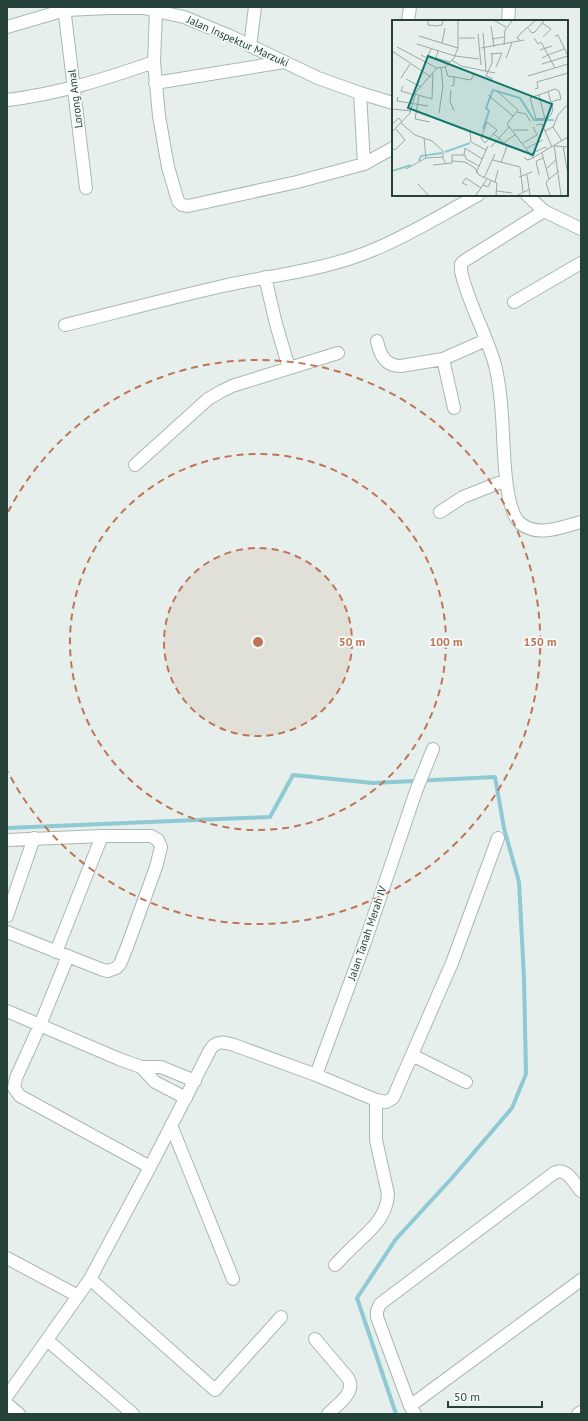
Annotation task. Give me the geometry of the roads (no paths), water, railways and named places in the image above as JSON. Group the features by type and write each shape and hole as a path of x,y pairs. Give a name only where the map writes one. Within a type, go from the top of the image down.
{"street":[{"path":"250,46 255,7"},
{"path":"408,20 410,7"},
{"path":"508,7 508,20"},
{"name":"Jalan Inspektur Marzuki","path":"7,27 64,9 144,8 184,17 230,36 318,78 392,103"},
{"name":"Lorong Amal","path":"64,9 86,188"},
{"path":"156,11 154,62 159,116 168,167 178,201 182,205 188,206 297,182 364,164 392,149"},
{"path":"7,100 74,88 154,62"},
{"path":"155,83 284,62"},
{"path":"360,93 364,164"},
{"path":"65,325 223,286 347,260 406,235 476,196"},
{"path":"528,196 544,211 581,229"},
{"path":"544,211 464,261 461,264 462,275 495,366 502,416 506,480 516,519 530,530 544,530 581,522"},
{"path":"514,302 581,263"},
{"path":"266,277 276,324 289,368"},
{"path":"377,341 386,362 394,366 443,359 486,340"},
{"path":"135,465 213,395 232,386 338,353"},
{"path":"443,359 454,408"},
{"path":"440,512 463,497 506,480"},
{"name":"Jalan Tanah Merah IV","path":"316,1074 365,942 416,791 433,749"},
{"path":"56,952 102,836"},
{"path":"7,840 102,836 151,836 158,840 161,847 156,867 120,964 112,970 103,970 7,932"},
{"path":"7,916 34,838"},
{"path":"7,1396 90,1279 212,1047 217,1043 234,1045 316,1074 376,1100 386,1102 393,1098 452,963 498,838"},
{"path":"68,956 40,1025 11,1076 14,1088 20,1096 150,1167"},
{"path":"8,1014 40,1025 142,1067 161,1067 195,1081"},
{"path":"412,1055 466,1082"},
{"path":"142,1067 155,1082 186,1098"},
{"path":"334,1266 376,1225 382,1216 388,1201 388,1194 376,1140 376,1100"},
{"path":"171,1125 233,1279"},
{"path":"581,1192 572,1179 563,1171 558,1170 380,1304 377,1311 377,1317 412,1410 581,1280"},
{"path":"7,1258 78,1296"},
{"path":"90,1279 215,1390 281,1317"},
{"path":"315,1339 348,1378 351,1385 347,1396 328,1414"},
{"path":"47,1340 133,1414"},
{"path":"7,1404 19,1414"}],"waterway":[{"path":"7,828 270,817 293,775 373,783 495,777 504,828 519,882 524,978 526,1074 512,1108 452,1178 396,1239 357,1298 396,1414"}]}
